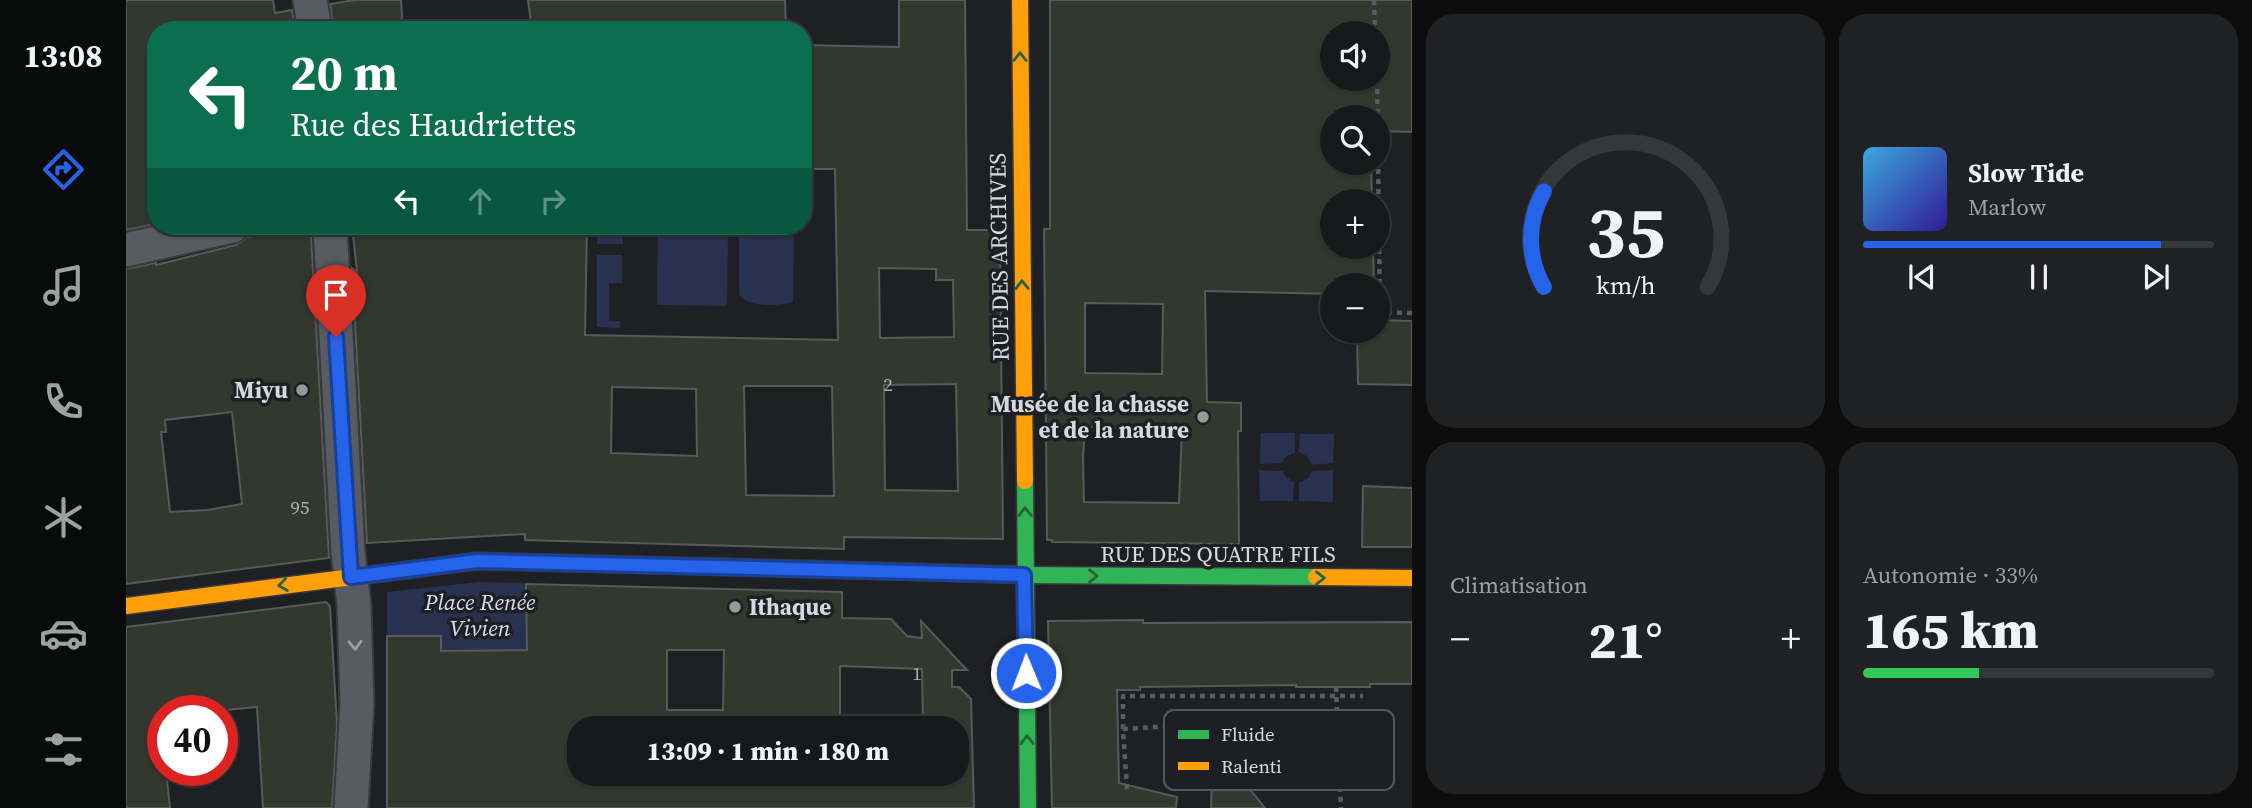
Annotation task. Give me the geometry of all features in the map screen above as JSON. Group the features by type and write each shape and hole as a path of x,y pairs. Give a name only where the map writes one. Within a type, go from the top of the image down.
{"street":[{"path":"310,0 313,21"},
{"name":"RUE DES ARCHIVES","path":"1020,0 1028,808"},
{"path":"126,250 192,235"},
{"path":"331,235 354,605 357,703 351,808"},
{"name":"RUE DES QUATRE FILS","path":"126,606 477,561 1024,575 1412,578"}],"path":[{"path":"1374,0 1375,21"},
{"path":"1377,91 1380,312 1412,313"},
{"path":"1336,687 1336,710"},
{"path":"1126,789 1123,696 1363,696"},
{"path":"1123,729 1164,727"},
{"path":"1340,790 1341,808"}],"green space":[{"path":"597,235 623,235 623,244 597,244"},
{"path":"658,235 728,235 727,306 657,305"},
{"path":"742,235 794,237 793,302 755,304 743,299 739,294 739,238"},
{"path":"597,255 622,255 622,283 609,283 609,321 620,321 620,328 597,327"},
{"path":"1261,433 1295,433 1295,453 1286,456 1282,463 1260,464"},
{"path":"1300,434 1334,434 1333,463 1312,465 1308,457 1299,452"},
{"path":"1259,470 1282,471 1294,482 1293,501 1260,501"},
{"path":"1333,470 1333,502 1299,501 1299,483 1308,478 1312,471"},
{"name":"Place Renée Vivien","path":"479,582 526,583 527,649 441,651 440,636 387,636 387,592"}],"building":[{"path":"126,0 273,0 275,13 292,10 294,21 147,21 147,226 126,230"},
{"path":"355,0 401,0 402,21 333,21 330,4"},
{"path":"528,0 785,0 786,21 531,21"},
{"path":"899,0 965,0 967,230 1000,230 1003,539 844,537 844,549 525,540 525,534 367,543 352,268 357,272 353,235 587,235 585,335 838,340 835,169 812,169 812,45 899,47","holes":["879,268 936,269 936,280 953,280 954,337 880,338","956,384 958,491 885,490 884,385","744,386 832,386 834,496 746,495","612,387 696,389 697,456 611,453"]},
{"path":"1050,0 1412,0 1412,132 1390,131 1390,105 1320,105 1320,175 1371,175 1372,189 1320,189 1320,259 1373,259 1374,273 1320,273 1320,294 1205,291 1207,402 1241,403 1241,431 1238,431 1239,544 1047,540 1044,229 1050,229","holes":["1085,303 1163,304 1162,374 1085,373","1085,427 1182,430 1179,503 1084,502"]},
{"path":"256,235 311,236 329,558 126,584 126,269 156,265 236,245 247,237","holes":["232,412 242,504 208,510 170,512 161,432 166,432 165,420"]},
{"path":"1390,320 1412,321 1412,385 1358,384 1357,343 1390,343"},
{"path":"1363,486 1412,488 1412,547 1362,547"},
{"path":"526,584 842,592 842,618 891,619 907,636 922,638 921,621 967,670 952,670 952,687 959,687 971,699 974,808 387,808 387,636 441,636 441,651 527,650","holes":["667,650 724,650 723,710 667,710"]},
{"path":"326,602 330,606 337,724 332,808 263,808 257,707 238,709 238,695 147,695 147,786 168,786 170,808 126,808 126,627"},
{"path":"1143,620 1143,623 1412,622 1412,684 1370,684 1370,687 1140,687 1140,690 1117,690 1119,783 1177,797 1176,808 1052,808 1048,621"},
{"path":"1212,790 1250,790 1265,808 1211,808"}],"traffic: fast":[{"path":"1025,481 1028,808"},
{"path":"730,567 1024,575 1316,577"}],"traffic: slow":[{"path":"1020,0 1025,481"},
{"path":"126,606 477,561 730,567"},
{"path":"1316,577 1412,578"}],"place":[{"name":"Miyu","path":"302,390"},
{"name":"Musée de la chasse et de la nature","path":"1203,417"},
{"name":"Ithaque","path":"735,607"}],"route":[{"path":"336,337 351,577 477,561 1024,575 1026,673"}]}
